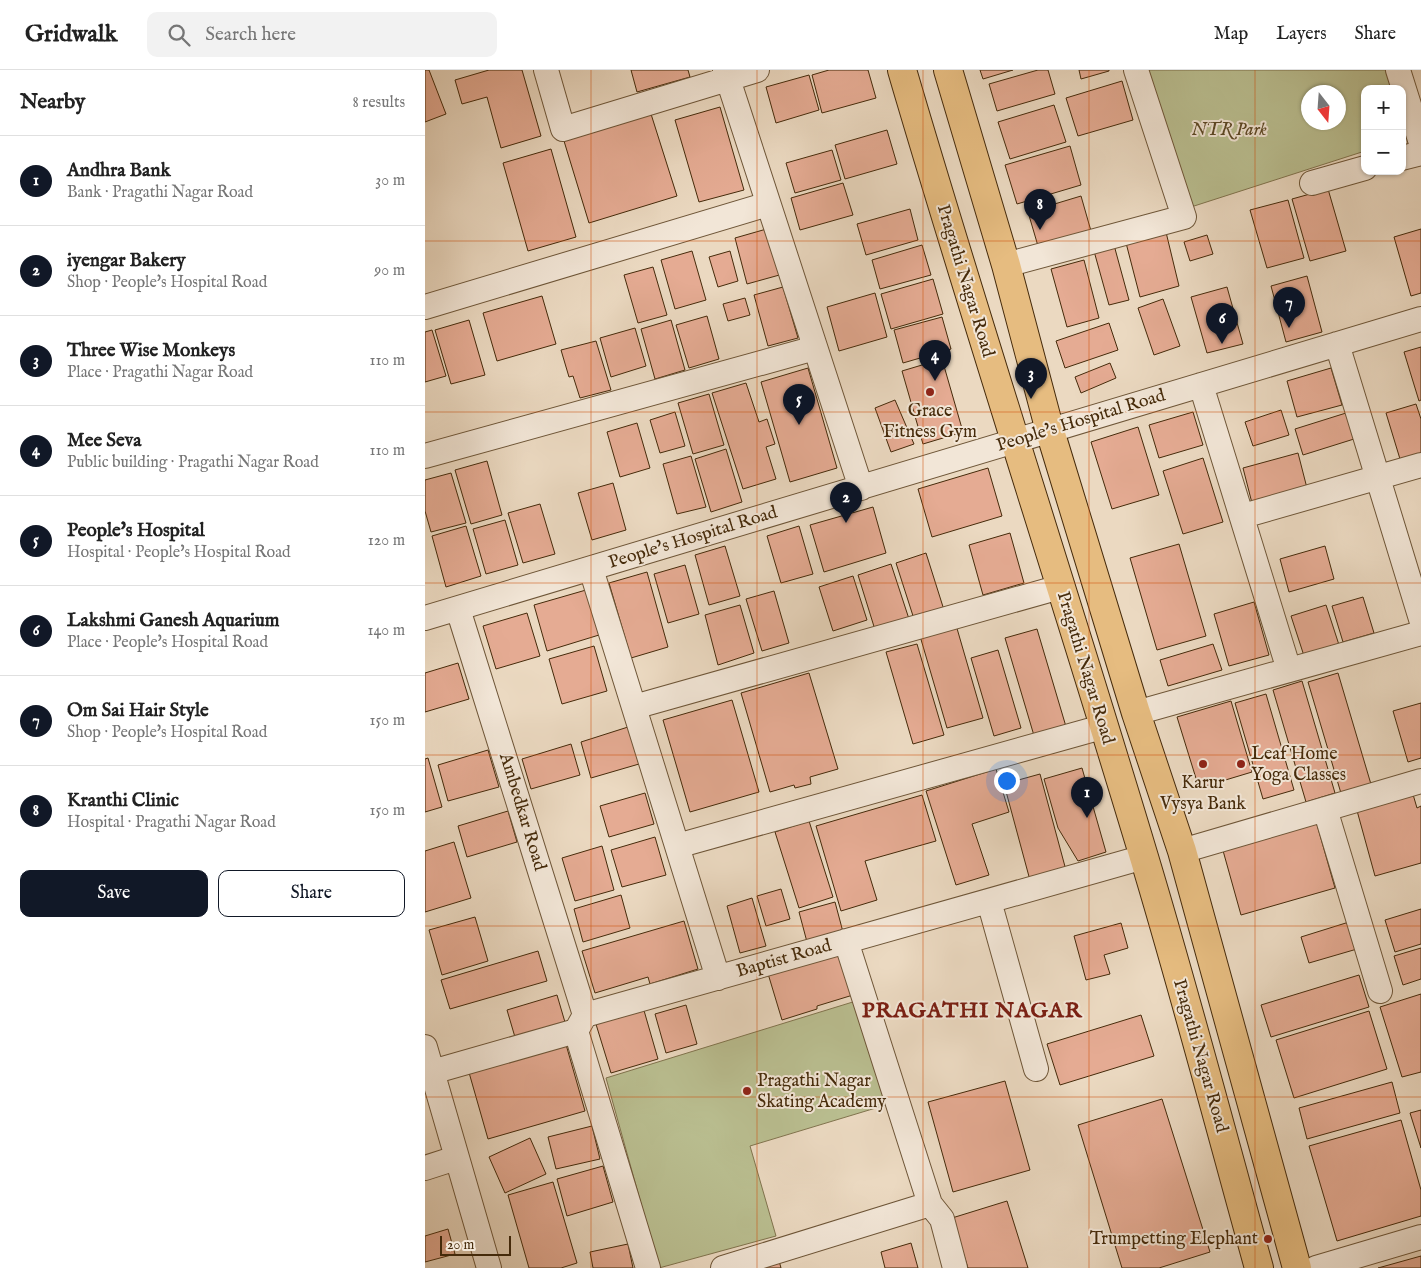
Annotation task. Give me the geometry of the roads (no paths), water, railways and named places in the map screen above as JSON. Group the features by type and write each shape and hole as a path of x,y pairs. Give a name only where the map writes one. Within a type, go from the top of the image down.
{"main road":[{"name":"Pragathi Nagar Road","path":"902,70 964,282 1016,440 1102,727 1144,857 1259,1268"},
{"name":"Pragathi Nagar Road","path":"948,70 1006,266 1050,431 1136,713 1181,851 1297,1268"}],"street":[{"path":"546,70 563,129 726,75 757,70"},
{"path":"1006,266 1183,217 1136,70"},
{"path":"1398,70 1421,143"},
{"path":"726,75 861,488"},
{"path":"1406,157 1421,153"},
{"path":"1312,183 1361,169"},
{"path":"425,307 769,204"},
{"name":"People's Hospital Road","path":"425,618 1421,319"},
{"path":"1337,344 1421,619"},
{"path":"425,456 815,348"},
{"path":"1201,385 1289,670"},
{"path":"1243,516 1421,465"},
{"path":"591,569 718,978"},
{"path":"634,707 1060,587"},
{"name":"Ambedkar Road","path":"458,608 581,1023 648,1268"},
{"path":"1136,713 1421,633"},
{"path":"677,846 1102,727"},
{"path":"1181,851 1421,781"},
{"path":"1325,809 1381,991"},
{"name":"Baptist Road","path":"432,1072 718,978 1144,857"},
{"path":"989,901 1036,1069"},
{"path":"846,941 930,1204 942,1219 955,1268"},
{"path":"425,1047 455,1158 489,1268"},
{"path":"425,1168 455,1158"},
{"path":"723,1268 930,1204"},
{"path":"1316,1268 1421,1237"}],"place":[{"name":"Kranthi Clinic","path":"1040,230"},
{"name":"Om Sai Hair Style","path":"1289,328"},
{"name":"Lakshmi Ganesh Aquarium","path":"1222,344"},
{"name":"Mee Seva","path":"935,381"},
{"name":"Grace Fitness Gym","path":"930,392"},
{"name":"Three Wise Monkeys","path":"1031,399"},
{"name":"People's Hospital","path":"799,425"},
{"name":"iyengar Bakery","path":"846,523"},
{"name":"Karur Vysya Bank","path":"1203,764"},
{"name":"Leaf Home Yoga Classes","path":"1241,764"},
{"name":"Andhra Bank","path":"1087,818"},
{"name":"Pragathi Nagar Skating Academy","path":"747,1091"},
{"name":"Trumpetting Elephant","path":"1268,1239"}],"district":[{"name":"PRAGATHI NAGAR","path":"972,1011"}],"park label":[{"name":"NTR Park","path":"1229,130"}]}
